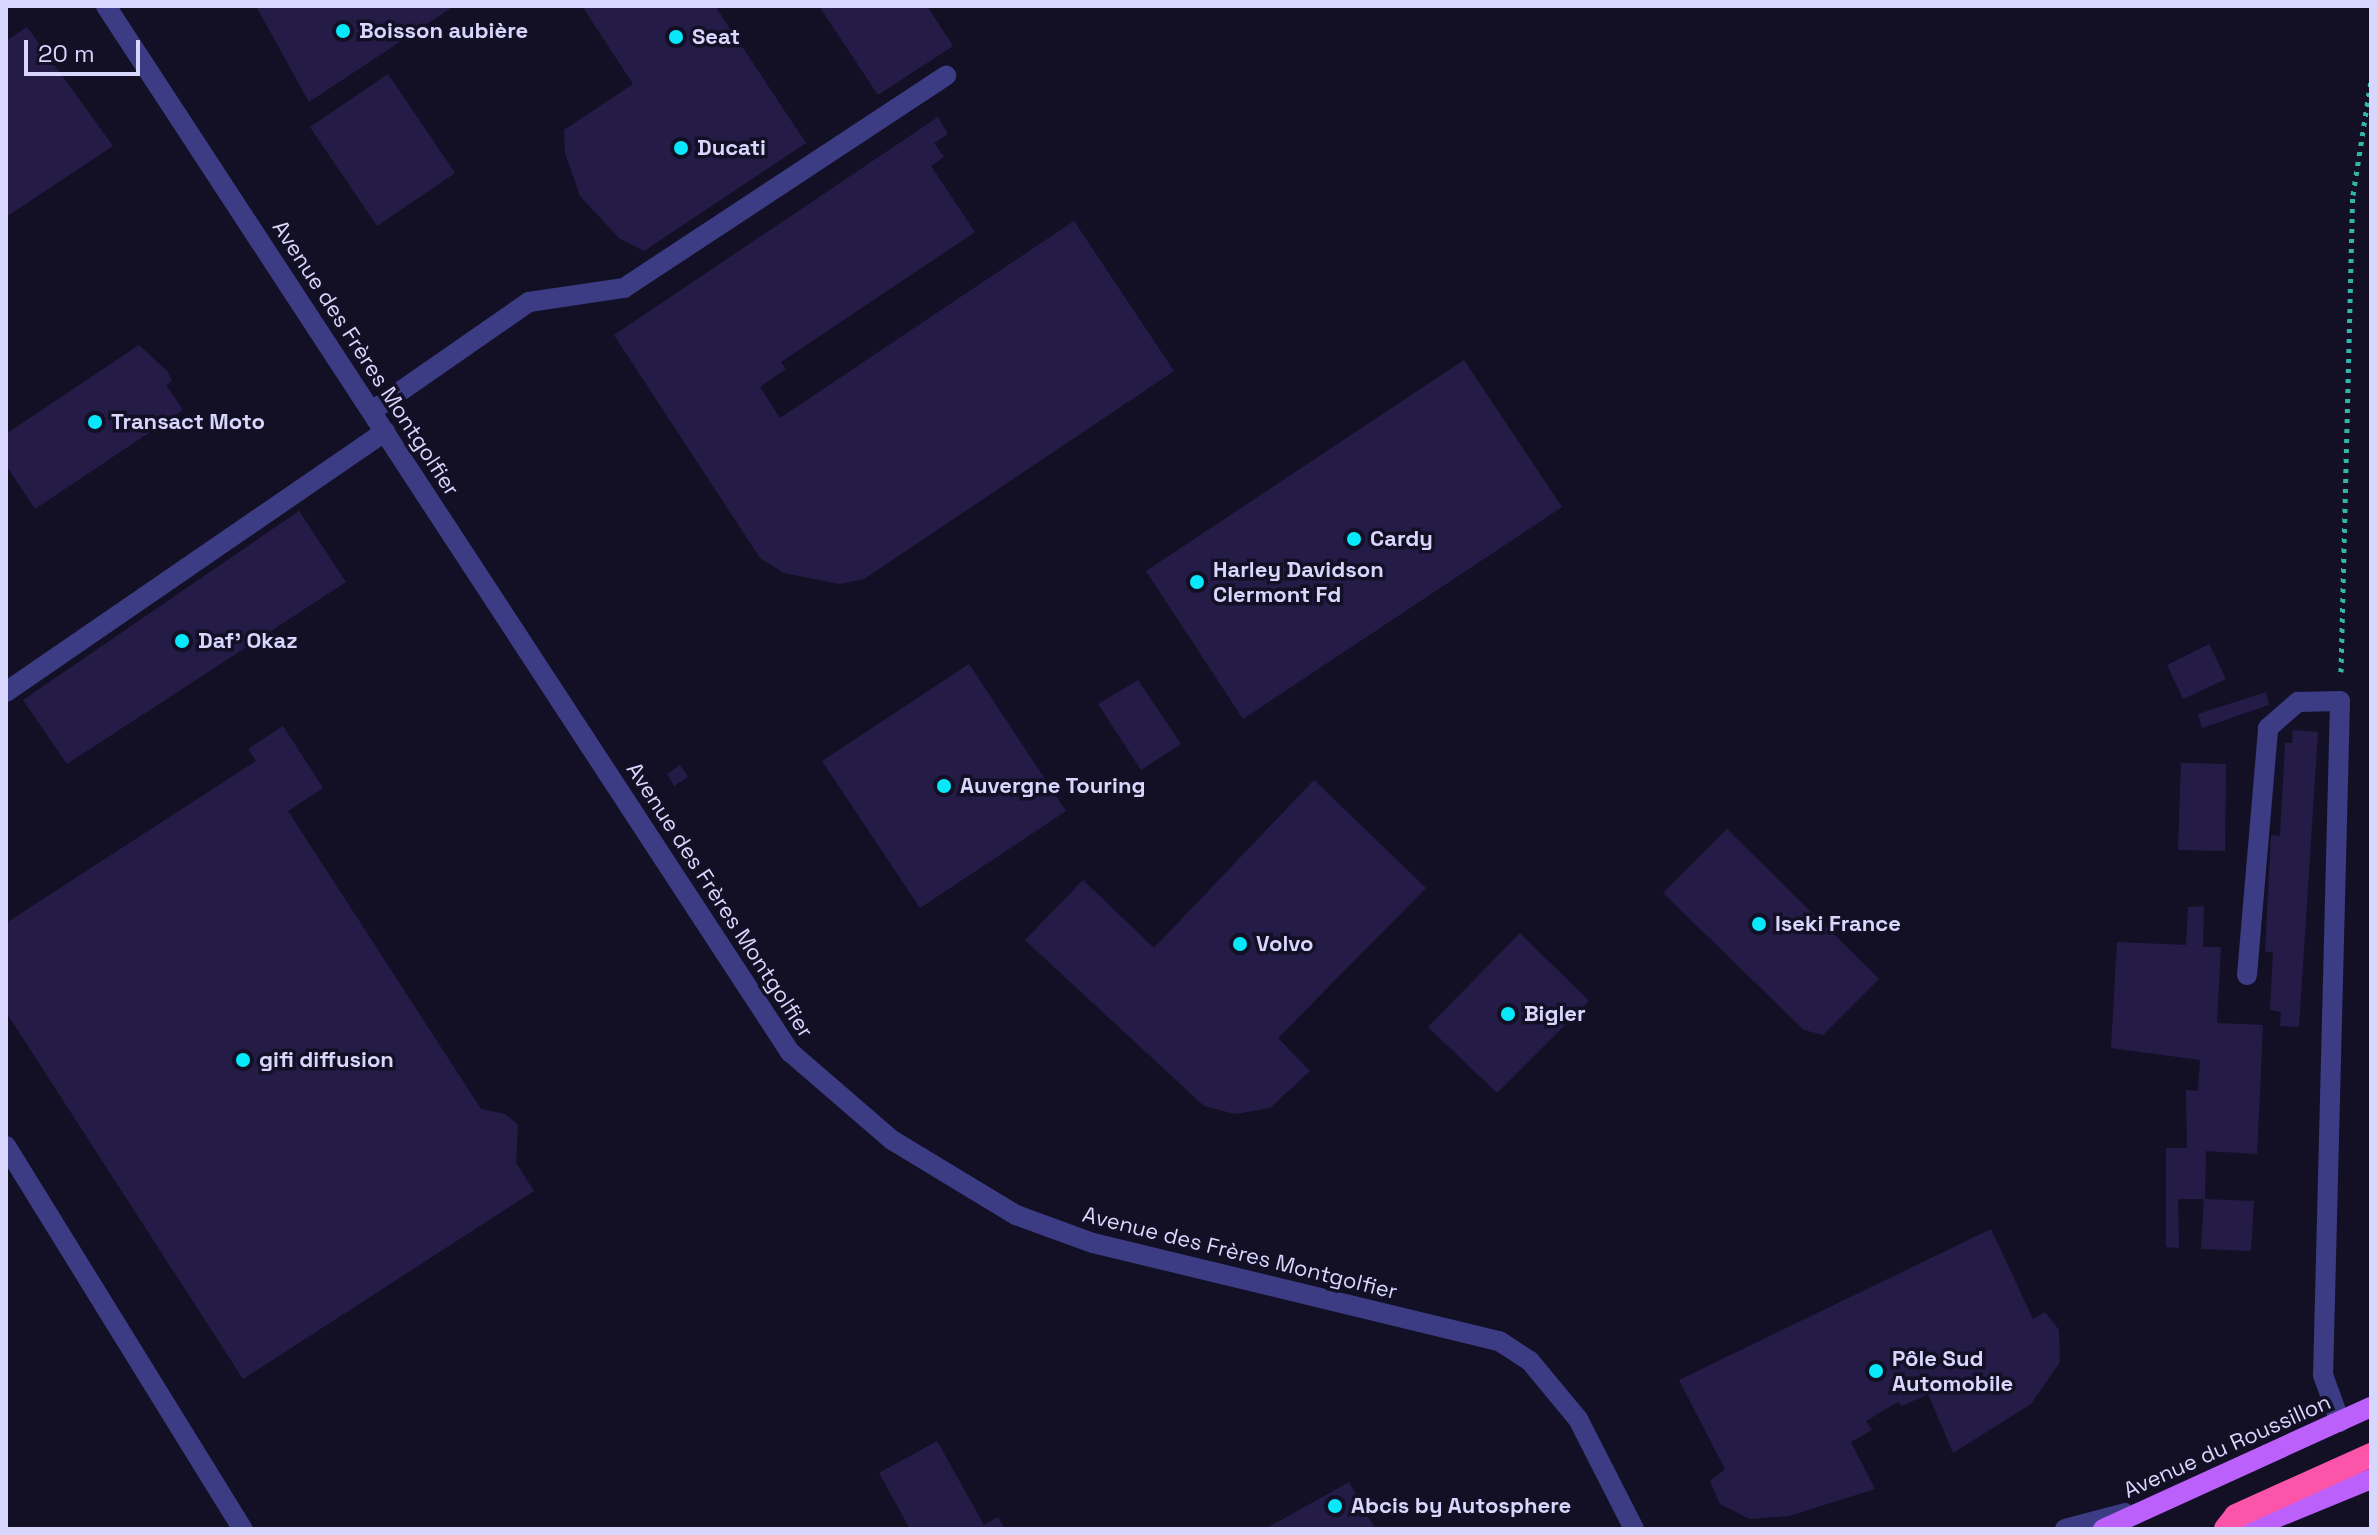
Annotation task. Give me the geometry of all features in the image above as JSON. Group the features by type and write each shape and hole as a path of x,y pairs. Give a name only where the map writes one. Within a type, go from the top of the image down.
{"highway":[{"path":"2226,1529 2236,1516 2371,1455"}],"main road":[{"name":"Avenue du Roussillon","path":"2103,1529 2371,1407"},
{"path":"2249,1529 2371,1479"}],"street":[{"name":"Avenue des Frères Montgolfier","path":"106,6 790,1052 892,1140 1016,1215 1093,1243 1499,1341 1530,1361 1578,1419 1634,1529"},
{"path":"372,411 529,302 624,288 946,76"},
{"path":"6,692 385,432"},
{"path":"2247,975 2268,728 2298,702 2340,701 2323,1375 2340,1422"},
{"path":"6,1146 243,1529"},
{"path":"2065,1529 2160,1504"}],"path":[{"path":"2340,701 2353,195 2371,80"}],"building":[{"name":"Boisson aubière","path":"256,6 454,6 309,102"},
{"path":"582,6 715,6 806,143 644,251 619,238 580,196 565,153 564,130 633,84"},
{"path":"819,6 927,6 953,46 878,95"},
{"path":"27,27 113,146 6,217 6,41"},
{"path":"388,74 455,173 377,226 310,127"},
{"path":"938,117 948,134 934,143 944,157 931,166 975,232 781,362 786,369 760,387 780,418 1074,221 1174,371 864,579 839,584 784,573 760,558 614,335"},
{"name":"Transact Moto","path":"139,345 167,371 172,381 166,385 183,410 35,509 6,465 6,434"},
{"name":"Cardy","path":"1464,360 1562,507 1243,719 1146,571"},
{"name":"Daf' Okaz","path":"299,511 346,582 67,764 23,700"},
{"path":"2209,644 2226,679 2183,699 2167,665"},
{"name":"Auvergne Touring","path":"969,664 1066,811 920,908 822,761"},
{"path":"1138,680 1181,744 1141,770 1098,704"},
{"path":"2266,692 2269,705 2202,728 2198,714"},
{"name":"gifi diffusion","path":"283,726 323,788 288,811 481,1109 505,1114 518,1125 516,1163 534,1191 243,1379 6,1012 6,923 256,761 248,749"},
{"path":"2293,730 2318,732 2299,1027 2280,1026 2281,1012 2270,1010 2273,952 2265,952 2271,835 2280,836 2285,743 2292,743"},
{"path":"2181,763 2226,764 2225,851 2178,850"},
{"path":"680,765 688,777 674,786 667,774"},
{"name":"Volvo","path":"1314,780 1426,888 1278,1038 1310,1071 1270,1108 1235,1114 1204,1106 1025,940 1083,880 1154,948"},
{"name":"Iseki France","path":"1727,829 1879,979 1823,1035 1804,1030 1663,893"},
{"path":"2204,906 2203,947 2221,947 2217,1023 2263,1025 2257,1154 2206,1151 2205,1199 2178,1199 2179,1248 2166,1247 2166,1148 2187,1148 2186,1090 2198,1091 2200,1060 2111,1048 2117,942 2186,945 2188,907"},
{"name":"Bigler","path":"1520,933 1589,1001 1497,1093 1428,1027"},
{"path":"2204,1199 2254,1201 2251,1251 2201,1249"},
{"name":"Pôle Sud Automobile","path":"1991,1229 2033,1319 2045,1312 2059,1330 2060,1362 2031,1404 1953,1453 1928,1394 1902,1406 1898,1402 1866,1421 1872,1430 1851,1442 1875,1489 1789,1516 1750,1519 1720,1504 1710,1481 1725,1469 1679,1380"},
{"path":"937,1441 984,1525 998,1517 1005,1529 910,1529 879,1473"},
{"name":"Abcis by Autosphere","path":"1349,1482 1375,1529 1265,1529"}],"place":[{"name":"Boisson aubière","path":"343,31"},
{"name":"Seat","path":"676,37"},
{"name":"Ducati","path":"681,148"},
{"name":"Transact Moto","path":"95,422"},
{"name":"Cardy","path":"1354,539"},
{"name":"Harley Davidson Clermont Fd","path":"1197,582"},
{"name":"Daf' Okaz","path":"182,641"},
{"name":"Auvergne Touring","path":"944,786"},
{"name":"Iseki France","path":"1759,924"},
{"name":"Volvo","path":"1240,944"},
{"name":"Bigler","path":"1508,1014"},
{"name":"gifi diffusion","path":"243,1060"},
{"name":"Pôle Sud Automobile","path":"1876,1371"},
{"name":"Abcis by Autosphere","path":"1335,1506"}]}
